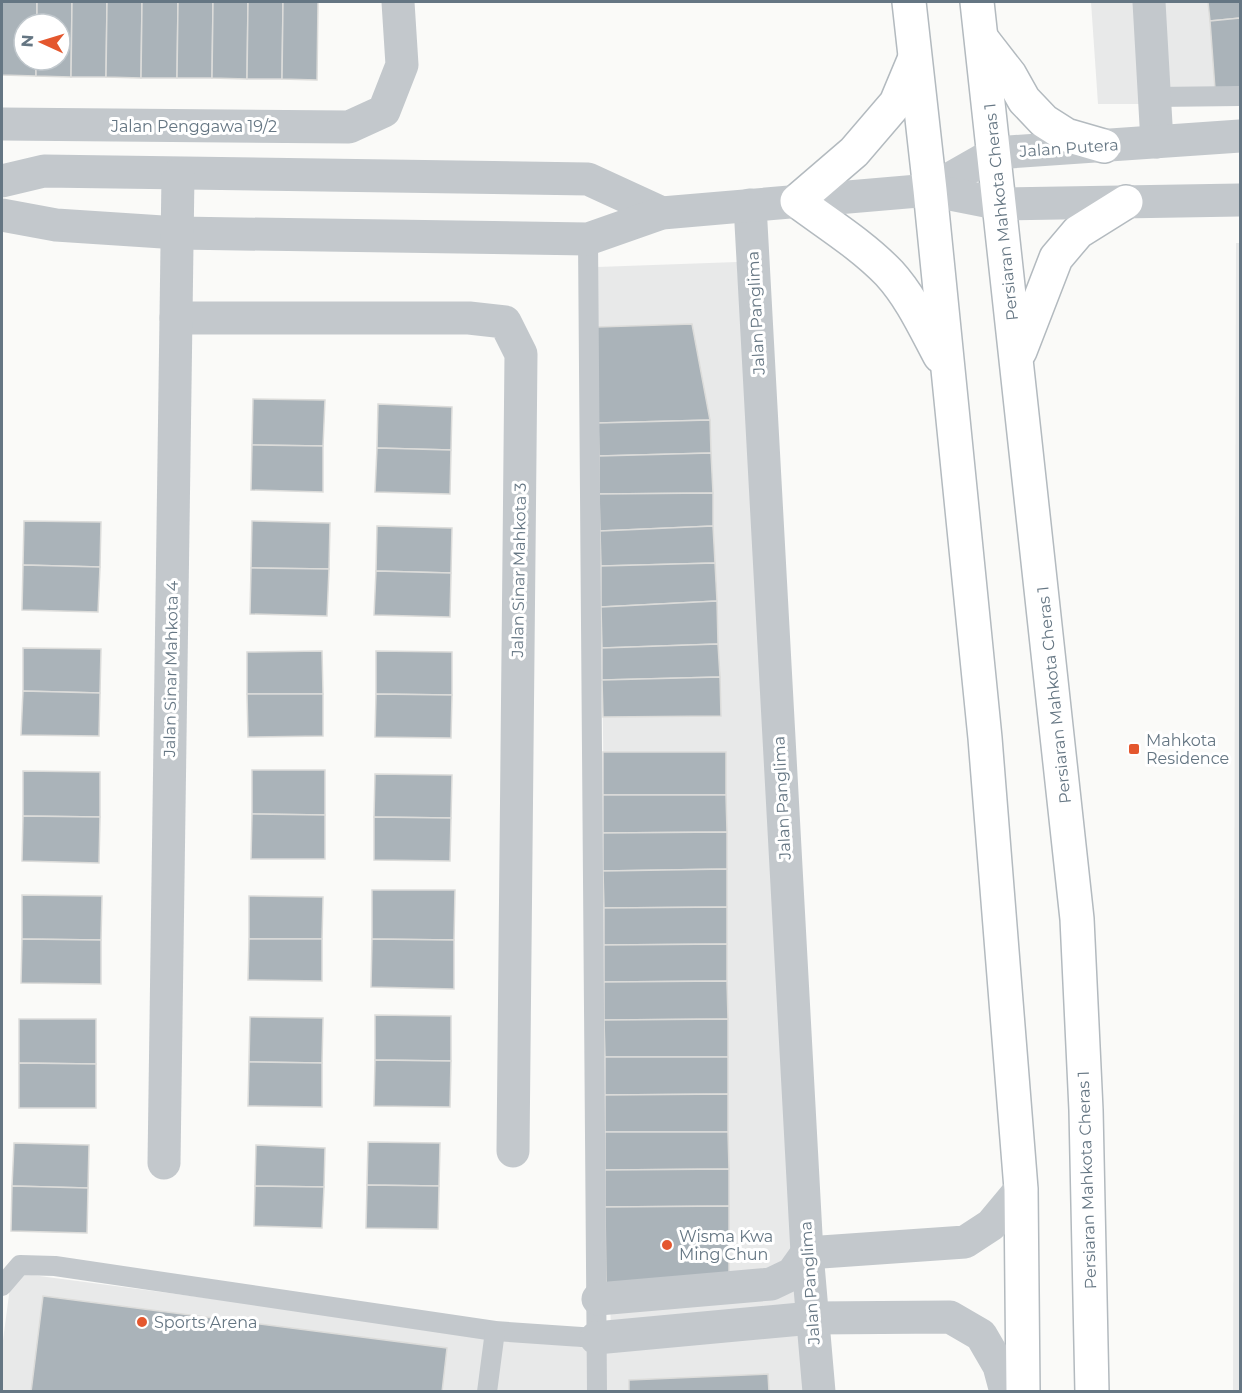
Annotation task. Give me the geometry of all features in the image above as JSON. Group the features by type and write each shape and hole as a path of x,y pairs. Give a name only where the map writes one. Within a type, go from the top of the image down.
{"main road":[{"path":"909,2 985,738 1021,1189 1023,1392"},
{"name":"Persiaran Mahkota Cheras 1","path":"977,2 1018,357 1077,919 1086,1110 1092,1392"},
{"path":"982,39 1010,75 1024,100 1044,121 1066,135 1104,146"},
{"path":"915,57 896,103 854,152 797,201 863,249 890,274 917,312 949,374"},
{"path":"1018,357 1056,258 1078,232 1126,202"}],"street":[{"name":"Jalan Penggawa 19/2","path":"2,124 349,127 384,111 402,65 398,2"},
{"path":"1149,2 1157,142"},
{"name":"Jalan Putera","path":"930,190 995,153 1240,136"},
{"path":"2,181 44,171 178,175 588,179 662,213"},
{"name":"Jalan Sinar Mahkota 4","path":"164,1163 178,175"},
{"path":"2,215 56,225 178,233 588,239 662,213 930,190 1001,204 1240,200"},
{"name":"Jalan Panglima","path":"750,205 807,1253 819,1392"},
{"name":"Jalan Sinar Mahkota 3","path":"176,318 469,318 505,321 521,354 513,1151"},
{"path":"598,1299 771,1284 792,1274 807,1253 965,1242 991,1225 1021,1189"},
{"path":"596,1338 812,1318 950,1317 981,1335 999,1366 1006,1392"}],"lane":[{"path":"1155,98 1240,96"},
{"path":"588,239 597,1392"},
{"path":"2,1286 20,1265 55,1266 495,1331 596,1338"},
{"path":"487,1392 495,1331"}],"shaded area":[{"path":"1091,2 1240,2 1240,104 1098,104"},
{"path":"1236,243 1240,243 1240,1392 1233,1391"},
{"path":"737,262 805,1391 2,1392 2,1348 10,1287 24,1274 611,1351 597,267"}],"building":[{"path":"2,2 37,2 37,12 12,12 12,72 36,72 36,76 2,75"},
{"path":"37,2 72,2 72,12 37,12"},
{"path":"72,2 107,2 106,77 71,77"},
{"path":"107,2 142,2 141,78 106,77"},
{"path":"142,2 178,2 177,78 141,78"},
{"path":"178,2 213,2 212,78 177,78"},
{"path":"213,2 248,2 247,79 212,78"},
{"path":"248,2 283,2 282,79 247,79"},
{"path":"283,2 318,2 317,80 282,79"},
{"path":"1208,2 1240,2 1240,18 1210,21"},
{"path":"1240,18 1240,87 1215,89 1210,21"},
{"path":"36,72 71,72 71,77 36,76"},
{"path":"692,324 710,420 598,423 597,327"},
{"path":"253,399 325,400 323,446 252,445"},
{"path":"378,404 452,407 451,450 377,448"},
{"path":"710,420 711,453 599,456 598,423"},
{"path":"252,445 323,446 323,492 251,490"},
{"path":"377,448 451,450 450,494 375,492"},
{"path":"711,453 713,493 599,494 599,456"},
{"path":"713,493 713,526 600,531 599,494"},
{"path":"24,521 101,522 100,567 23,565"},
{"path":"252,521 330,523 329,569 251,568"},
{"path":"377,526 452,528 451,573 376,571"},
{"path":"713,526 715,563 601,566 600,531"},
{"path":"715,563 717,601 601,607 601,566"},
{"path":"23,565 100,567 98,612 22,610"},
{"path":"251,568 329,569 327,616 250,614"},
{"path":"376,571 451,573 450,617 374,615"},
{"path":"717,601 718,644 602,648 601,607"},
{"path":"718,644 720,677 602,680 602,648"},
{"path":"23,648 101,649 100,693 23,691"},
{"path":"322,651 323,694 247,694 247,652"},
{"path":"376,651 452,652 452,695 376,694"},
{"path":"720,677 721,716 603,717 602,680"},
{"path":"23,691 100,693 99,736 21,735"},
{"path":"247,694 323,694 323,736 248,737"},
{"path":"376,694 452,695 451,738 375,737"},
{"path":"603,752 726,752 726,795 603,795"},
{"path":"252,770 325,770 325,815 252,814"},
{"path":"23,771 100,772 100,817 23,816"},
{"path":"375,774 452,775 451,818 374,817"},
{"path":"603,795 726,795 727,832 603,833"},
{"path":"252,814 325,815 325,859 251,859"},
{"path":"23,816 100,817 99,863 22,861"},
{"path":"374,817 451,818 450,861 374,860"},
{"path":"727,832 727,869 603,871 603,833"},
{"path":"727,869 727,907 604,908 603,871"},
{"path":"372,890 455,890 454,940 372,939"},
{"path":"22,895 102,896 101,940 22,939"},
{"path":"249,896 323,897 322,939 249,939"},
{"path":"727,907 727,944 604,945 604,908"},
{"path":"22,939 101,940 101,984 21,983"},
{"path":"249,939 322,939 322,981 248,980"},
{"path":"372,939 454,940 454,989 371,987"},
{"path":"727,944 727,981 604,982 604,945"},
{"path":"727,981 728,1019 604,1020 604,982"},
{"path":"375,1015 451,1016 451,1061 375,1060"},
{"path":"250,1017 323,1018 322,1063 249,1062"},
{"path":"19,1019 96,1019 96,1064 19,1063"},
{"path":"728,1019 728,1057 605,1057 604,1020"},
{"path":"605,1057 728,1057 728,1094 605,1095"},
{"path":"375,1060 451,1061 450,1107 374,1106"},
{"path":"249,1062 322,1063 322,1107 248,1106"},
{"path":"19,1063 96,1064 96,1108 19,1108"},
{"path":"728,1094 728,1132 605,1132 605,1095"},
{"path":"605,1132 728,1132 729,1169 605,1170"},
{"path":"368,1142 440,1143 439,1186 367,1185"},
{"path":"14,1143 89,1145 88,1188 12,1186"},
{"path":"256,1145 325,1148 324,1187 255,1186"},
{"path":"729,1169 729,1206 605,1207 605,1170"},
{"path":"367,1185 439,1186 438,1229 366,1228"},
{"path":"12,1186 88,1188 87,1233 11,1231"},
{"path":"255,1186 324,1187 322,1228 254,1226"},
{"name":"Wisma Kwa Ming Chun","path":"729,1206 729,1283 606,1283 605,1207"},
{"name":"Sports Arena","path":"43,1296 447,1348 442,1392 31,1392"},
{"path":"768,1374 769,1392 629,1392 629,1380"}],"place":[{"name":"Mahkota Residence","path":"1134,749"},
{"name":"Wisma Kwa Ming Chun","path":"667,1245"},
{"name":"Sports Arena","path":"142,1322"}]}
